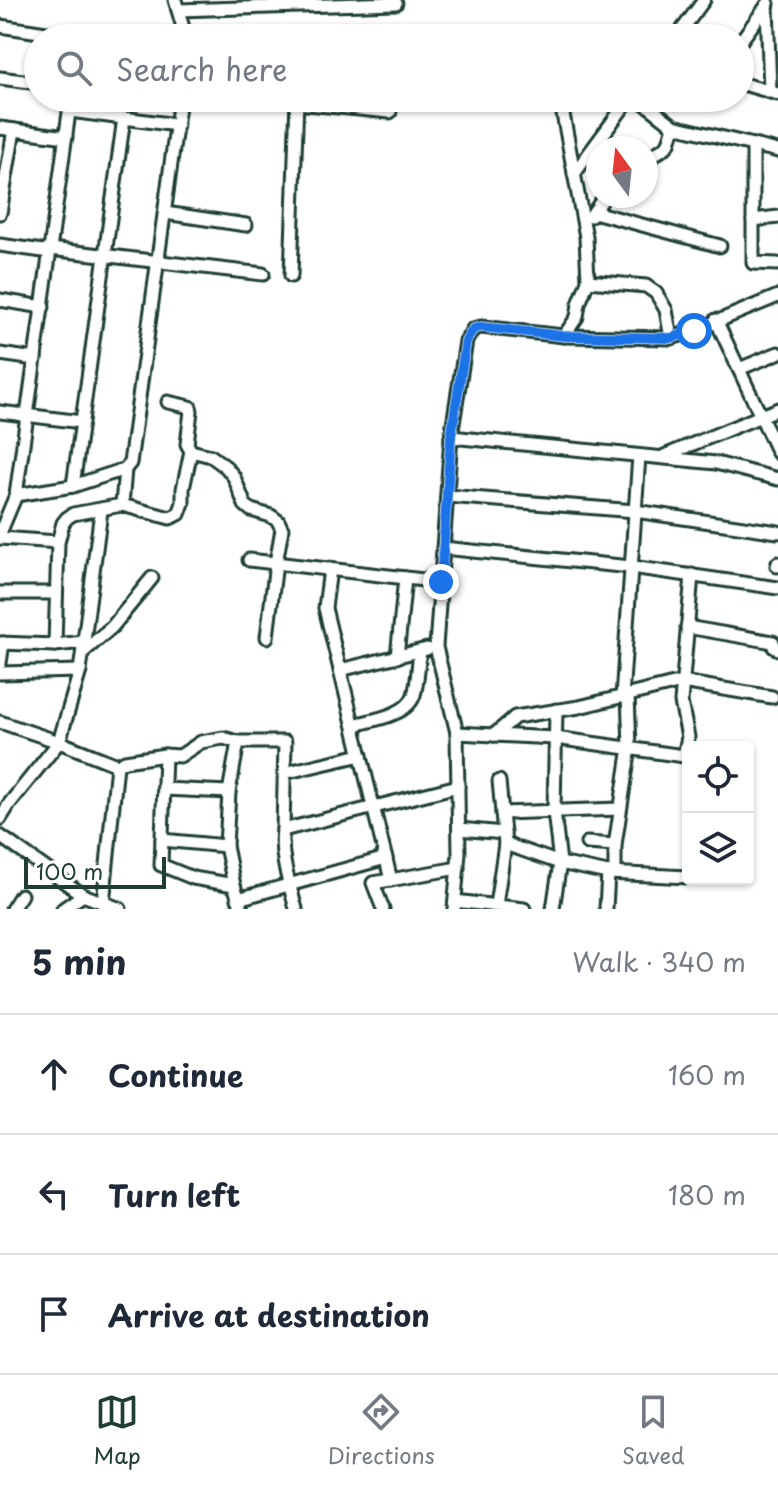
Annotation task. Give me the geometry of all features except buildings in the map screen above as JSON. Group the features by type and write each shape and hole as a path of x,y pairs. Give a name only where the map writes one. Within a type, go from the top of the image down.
{"street":[{"path":"686,24 704,0"},
{"path":"177,5 396,3"},
{"path":"753,24 769,3"},
{"path":"754,87 774,93 769,3"},
{"path":"0,26 24,30"},
{"path":"0,78 24,81"},
{"path":"58,542 0,536 16,495 69,112"},
{"path":"101,112 177,125"},
{"path":"16,495 73,486 125,469 130,463 178,112"},
{"path":"291,276 297,112"},
{"path":"563,112 584,226 588,281 577,317 564,336"},
{"path":"574,174 620,112"},
{"path":"656,112 674,126 778,151"},
{"path":"73,486 124,118"},
{"path":"658,151 669,143 674,126"},
{"path":"0,128 66,137"},
{"path":"0,213 14,130"},
{"path":"753,145 753,263 778,264"},
{"path":"584,226 597,208"},
{"path":"594,212 720,246"},
{"path":"165,213 246,225"},
{"path":"753,220 778,217"},
{"path":"0,245 263,274"},
{"path":"588,281 646,286 656,293 666,310 671,338"},
{"path":"524,909 454,905 459,829 457,733 436,647 451,437 466,341 473,329 481,327 564,336 671,338 778,296"},
{"path":"0,300 43,307"},
{"path":"716,320 778,453"},
{"path":"739,369 778,353"},
{"path":"0,354 35,359"},
{"path":"55,645 58,542 67,518 73,514 122,505 170,518 179,514 191,451 187,444 190,407 168,402"},
{"path":"660,458 778,409"},
{"path":"0,412 82,422"},
{"path":"451,437 716,463 778,479"},
{"path":"191,451 211,456 226,467 234,477 245,505 271,516 282,529 267,637"},
{"path":"606,909 630,747 625,696 639,456"},
{"path":"122,505 125,469"},
{"path":"447,496 635,511 778,532"},
{"path":"0,819 59,742 80,671 101,511"},
{"path":"443,548 631,567 778,588"},
{"path":"249,560 441,582"},
{"path":"330,569 325,608 391,880"},
{"path":"457,733 555,738 684,756 688,737 681,702 692,575"},
{"path":"0,663 2,643 83,647 112,627 152,578"},
{"path":"397,657 405,578"},
{"path":"0,593 56,593"},
{"path":"687,627 773,642 778,649"},
{"path":"340,670 436,647"},
{"path":"354,725 401,711 410,704 420,651"},
{"path":"0,673 80,671"},
{"path":"494,735 515,717 579,707 682,682 772,697"},
{"path":"553,909 560,863 554,811 556,710"},
{"path":"0,722 117,765 165,755 180,756 201,742 223,738 238,742 285,742 281,840 296,909"},
{"path":"238,742 229,792 226,846 240,904 289,885 386,858"},
{"path":"165,755 161,865 193,878 234,885"},
{"path":"284,773 361,755"},
{"path":"103,904 117,765"},
{"path":"496,905 504,838 499,781"},
{"path":"283,830 458,786"},
{"path":"164,789 229,792"},
{"path":"502,813 620,809"},
{"path":"459,829 504,838 560,863 612,873 682,877"},
{"path":"0,836 83,895 120,909"},
{"path":"162,840 226,846"},
{"path":"587,843 615,845"},
{"path":"383,909 373,883 458,868"},
{"path":"12,909 21,895"},
{"path":"63,909 83,895"}],"route":[{"path":"441,582 451,437 466,341 473,329 497,327 564,336 671,338 694,331"}]}
